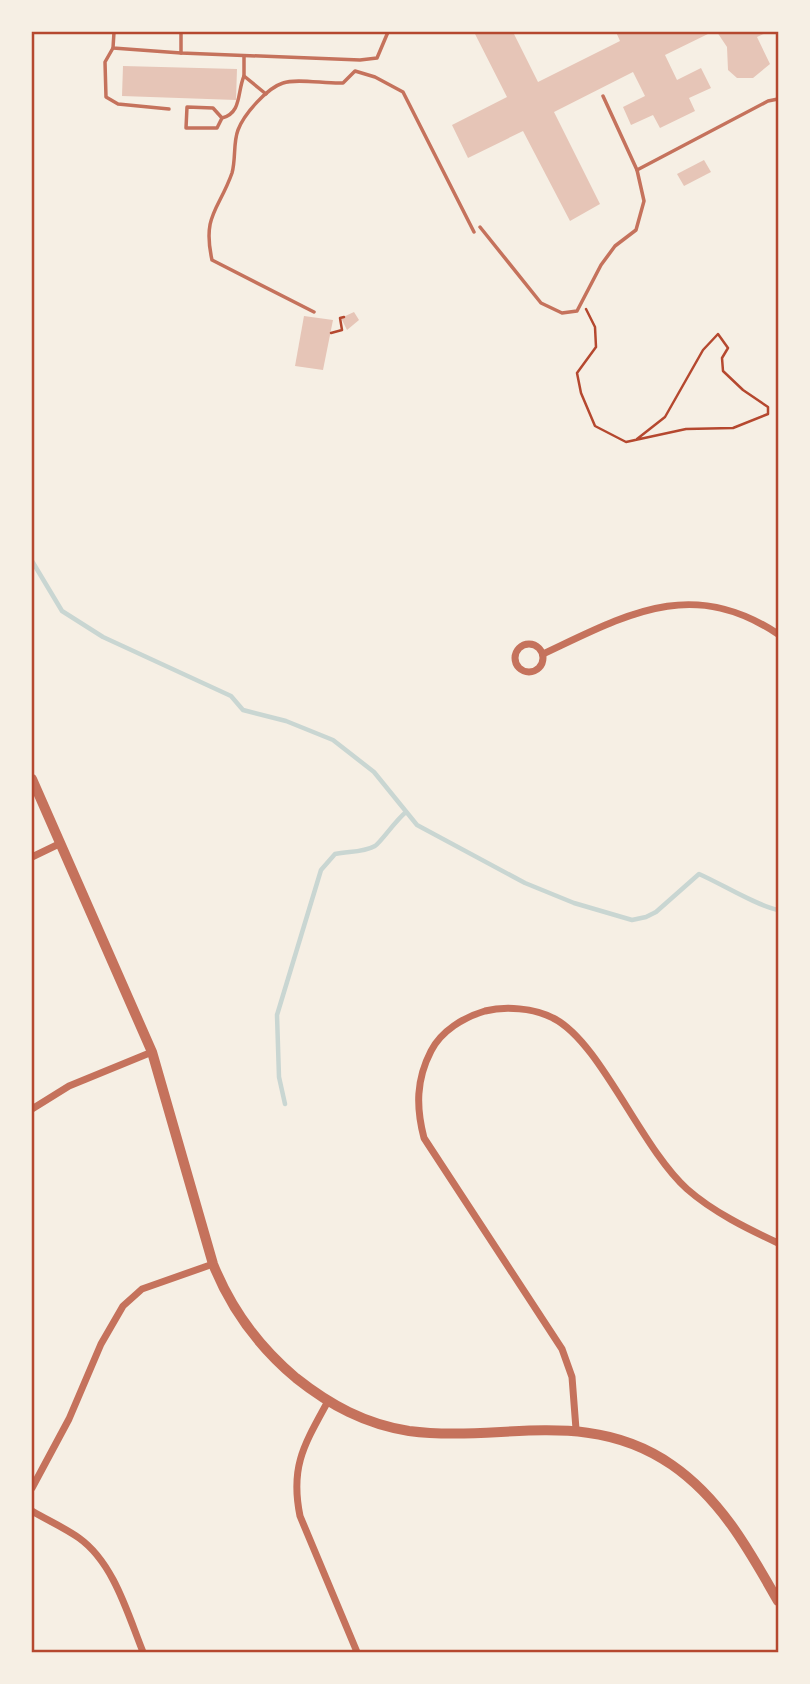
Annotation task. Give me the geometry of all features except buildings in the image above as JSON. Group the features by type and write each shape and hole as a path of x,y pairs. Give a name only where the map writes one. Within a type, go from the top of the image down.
{"street":[{"path":"543,654 630,613 674,605 709,604 764,624 779,634"},
{"path":"523,645 536,646 543,654 541,667 532,673 523,672 515,662 516,652 523,645"},
{"path":"32,779 152,1052 213,1264 225,1294 250,1331 271,1355 327,1403 354,1416 411,1431 576,1429 640,1448 671,1464 708,1494 739,1533 779,1601"},
{"path":"32,857 61,843"},
{"path":"576,1429 572,1377 562,1349 424,1138 418,1118 417,1091 428,1058 444,1034 463,1019 499,1008 526,1010 553,1018 576,1036 650,1146 686,1188 753,1231 779,1243"},
{"path":"32,1109 69,1086 152,1052"},
{"path":"32,1488 69,1419 101,1344 122,1306 142,1289 213,1264"},
{"path":"327,1403 302,1449 295,1495 300,1517 357,1653"},
{"path":"32,1511 79,1538 92,1550 111,1578 143,1653"}],"lane":[{"path":"114,32 113,48 104,62 106,97 118,104 169,109"},
{"path":"181,32 181,54"},
{"path":"113,48 181,54 360,60 377,58 388,32"},
{"path":"222,118 231,116 237,108 244,76 244,56"},
{"path":"314,312 212,260 208,240 213,208 227,187 235,162 238,130 266,94 284,82 343,82 355,71 375,76 403,92 474,232"},
{"path":"244,76 266,94"},
{"path":"480,226 541,303 562,313 577,311 600,265 615,246 636,230 644,201 636,170 603,96"},
{"path":"636,170 768,101 779,99"},
{"path":"187,107 213,108 222,118 217,128 186,128 187,107"}],"path":[{"path":"582,303 595,327 596,346 577,373 581,393 595,426 626,442 686,429 733,428 768,414 768,407 743,390 723,371 722,358 728,348 719,334 703,350 665,417 637,439"},
{"path":"331,333 342,330 340,318 344,317"}],"waterway":[{"path":"32,561 62,611 103,637 231,696 243,710 286,721 333,740 374,772 417,825 525,883 574,903 632,920 656,912 699,874 778,910"},
{"path":"285,1104 279,1077 277,1015 321,870 335,854 375,846 406,812"}]}
